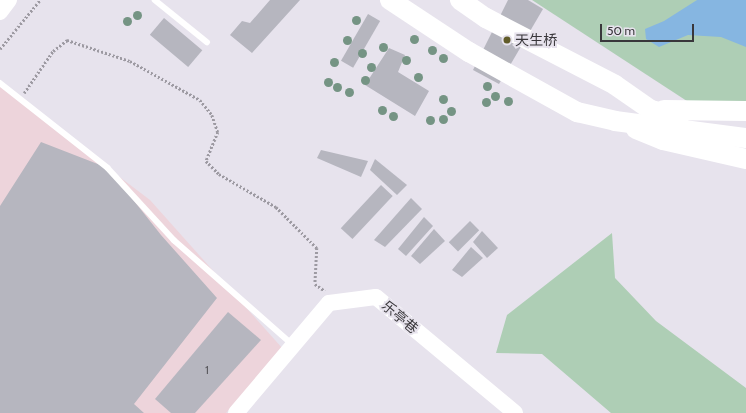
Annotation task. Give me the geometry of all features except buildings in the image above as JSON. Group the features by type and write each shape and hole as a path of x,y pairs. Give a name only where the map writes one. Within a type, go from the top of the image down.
{"highway":[{"path":"390,0 469,52 537,92 577,112 615,121 746,138"},
{"path":"460,0 486,18 615,85 651,110 703,123 746,125"},
{"path":"651,110 746,111"},
{"path":"615,121 663,140 746,159"}],"street":[{"path":"0,12 9,0"},
{"name":"乐亭巷","path":"329,303 376,297 515,413"},
{"path":"236,413 329,303"}],"lane":[{"path":"155,0 207,42"},
{"path":"0,83 108,168 174,240 294,346"}],"path":[{"path":"0,49 40,0"},
{"path":"19,99 53,51 67,40 130,61 200,100 212,115 218,132 206,161 219,174 276,207 317,248 315,284 325,291 329,303"}],"shaded area":[{"path":"0,86 150,200 283,349 226,413 0,413"}],"green space":[{"path":"532,0 746,0 746,102 693,105"},
{"path":"612,233 615,278 656,321 746,388 746,413 611,413 542,354 496,353 507,315"}],"water":[{"path":"697,0 746,0 746,47 721,37 688,35 659,47 646,39 645,29 664,21"}],"place":[{"name":"天生桥","path":"507,40"}]}
